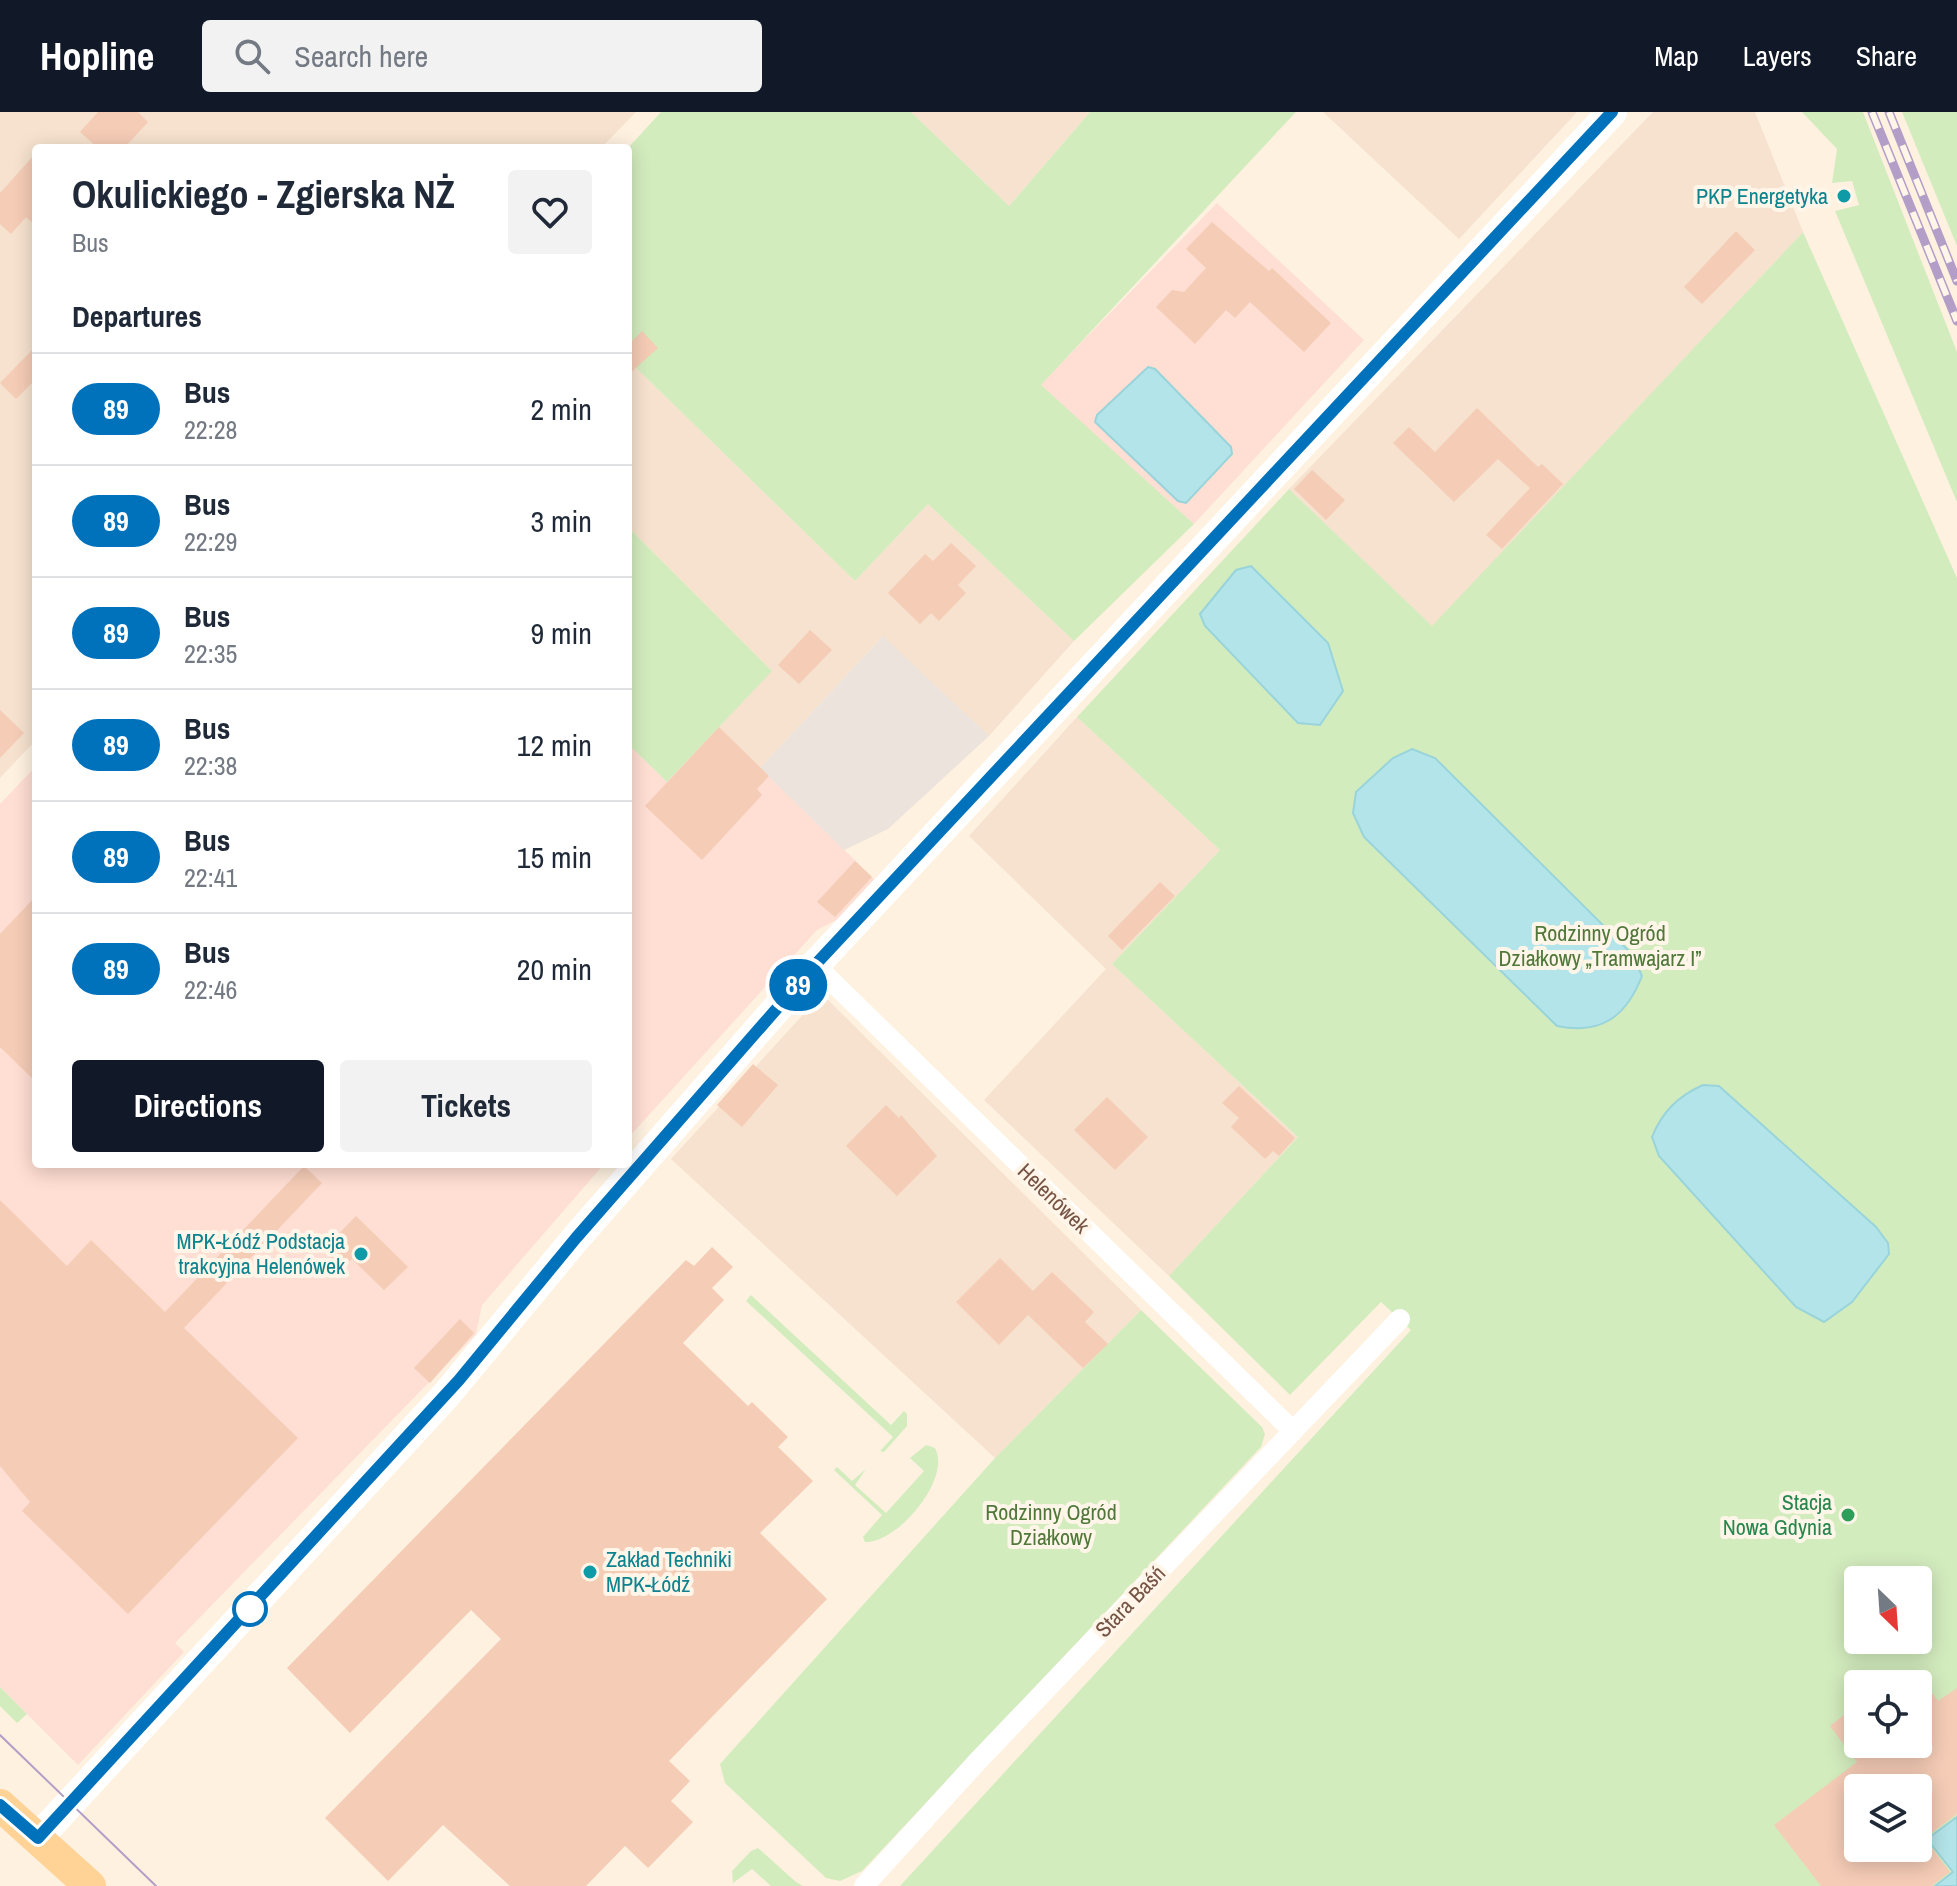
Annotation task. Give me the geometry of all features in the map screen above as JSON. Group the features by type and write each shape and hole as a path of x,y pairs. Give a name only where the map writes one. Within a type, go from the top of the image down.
{"main road":[{"path":"0,1805 90,1886"}],"street":[{"path":"38,1838 447,1394 576,1238 815,965 1612,112"},
{"name":"Helenówek","path":"815,965 1293,1431"},
{"name":"Stara Baśń","path":"864,1886 1400,1319"}],"shaded area":[{"path":"0,112 636,112 605,144 32,144 32,744 0,778"},
{"path":"911,112 1090,112 1009,206"},
{"path":"1323,112 1577,112 1459,239"},
{"path":"1653,112 1755,112 1803,232 1432,627 1289,489"},
{"path":"1217,203 1364,340 1194,524 1040,385"},
{"path":"632,364 855,581 928,504 1074,641 989,736 882,637 760,768 719,727 771,670 632,531"},
{"path":"883,636 989,736 888,829 844,850 760,768"},
{"path":"1077,717 1220,850 1112,964 1298,1137 1169,1276 984,1100 1106,969 969,836"},
{"path":"719,727 874,879 838,919 817,930 632,1134 632,748 667,782"},
{"path":"32,770 32,1168 601,1168 482,1305 476,1334 175,1643 184,1652 78,1765 0,1687 0,804"},
{"path":"822,994 1141,1310 995,1458 671,1159"}],"green space":[{"path":"661,112 911,112 1009,206 1090,112 1296,112 1041,385 1194,524 1074,641 928,504 855,581 632,364 632,144"},
{"path":"1802,112 1863,112 1957,352 1957,502 1835,211 1859,205 1852,181 1832,183 1837,149"},
{"path":"1902,112 1957,112 1957,246"},
{"name":"Rodzinny Ogród Działkowy „Tramwajarz I”","path":"1803,232 1957,578 1957,1886 900,1886 1411,1330 1381,1302 1290,1395 1169,1276 1298,1137 1112,964 1220,850 1077,717 1289,489 1432,626"},
{"path":"632,531 772,671 667,782 632,748"},
{"path":"751,1295 891,1425 904,1411 907,1414 907,1426 884,1452 880,1451 893,1437 746,1301"},
{"name":"Rodzinny Ogród Działkowy","path":"1141,1310 1262,1427 1265,1434 1261,1447 862,1871 840,1881 826,1878 725,1783 720,1764 995,1458"},
{"path":"926,1445 935,1448 938,1461 936,1476 918,1508 891,1533 865,1542 863,1537 882,1515 834,1470 837,1467 852,1481 866,1469 855,1485 886,1513 924,1471 910,1458"},
{"path":"0,1687 27,1714 17,1723 0,1706"},
{"path":"758,1848 803,1886 771,1886 752,1869 733,1883 732,1871"}],"water":[{"path":"1148,367 1155,369 1231,447 1232,454 1186,503 1178,501 1095,422 1097,415"},
{"path":"1251,566 1328,643 1343,691 1320,725 1298,723 1205,626 1200,614 1236,570"},
{"path":"1412,749 1435,758 1633,955 1642,976 1628,1002 1610,1020 1587,1028 1557,1026 1364,837 1353,813 1356,792 1393,758"},
{"path":"1703,1085 1719,1086 1876,1227 1888,1243 1889,1254 1852,1302 1824,1322 1796,1307 1659,1156 1652,1137 1661,1120 1686,1094"},
{"path":"1957,1817 1957,1886 1935,1886 1953,1872 1932,1845 1932,1835"}],"building":[{"path":"98,112 138,112 148,122 128,144 94,144 80,132"},
{"path":"32,157 32,222 26,217 11,234 0,224 0,193"},
{"path":"1212,222 1269,271 1272,268 1331,323 1304,352 1250,302 1235,318 1226,310 1195,344 1156,307 1172,290 1184,292 1206,268 1186,249"},
{"path":"1736,231 1755,250 1702,304 1684,287"},
{"path":"642,331 658,348 632,371 632,341"},
{"path":"32,350 32,383 16,399 0,383"},
{"path":"1477,408 1538,467 1542,464 1563,484 1502,549 1486,535 1530,488 1498,459 1454,502 1393,443 1409,427 1435,452"},
{"path":"1312,470 1345,500 1326,520 1294,489"},
{"path":"951,543 976,566 958,585 966,593 939,621 931,613 920,624 888,593 925,554 933,561"},
{"path":"810,630 832,650 799,684 778,665"},
{"path":"0,710 24,733 0,758"},
{"path":"719,727 769,776 757,789 762,795 702,860 645,806"},
{"path":"855,861 872,877 835,917 817,902"},
{"path":"1160,882 1175,896 1122,950 1108,936"},
{"path":"32,900 32,1078 0,1047 0,934"},
{"path":"753,1064 778,1085 742,1127 717,1105"},
{"path":"1239,1086 1295,1138 1279,1156 1273,1151 1265,1159 1231,1127 1239,1118 1222,1103"},
{"path":"1107,1097 1148,1137 1115,1170 1074,1130"},
{"path":"886,1105 899,1118 901,1115 937,1156 897,1196 846,1146"},
{"path":"302,1168 306,1168 322,1183 184,1328 298,1438 128,1614 22,1511 30,1502 0,1466 0,1200 67,1266 91,1240 165,1312"},
{"name":"MPK-Łódź Podstacja trakcyjna Helenówek","path":"356,1216 408,1267 384,1290 352,1259 342,1269 323,1250"},
{"name":"Zakład Techniki MPK-Łódź","path":"712,1247 733,1267 712,1288 724,1300 683,1343 748,1406 752,1402 788,1437 778,1447 813,1481 760,1533 827,1599 669,1761 690,1781 671,1801 693,1822 648,1868 625,1846 586,1886 510,1886 443,1825 388,1881 325,1818 501,1639 471,1610 350,1733 287,1668 686,1260 694,1266"},
{"path":"1000,1258 1033,1291 1052,1272 1094,1312 1085,1322 1108,1344 1083,1368 1028,1315 999,1345 956,1302"},
{"path":"460,1319 474,1333 430,1383 414,1368"},
{"path":"1957,1688 1957,1814 1932,1833 1932,1774 1844,1774 1844,1862 1932,1862 1932,1848 1950,1872 1932,1886 1821,1886 1774,1825 1857,1762 1854,1758 1932,1758 1932,1693 1938,1701"},
{"path":"1844,1715 1844,1745 1830,1726"}],"tram line":[{"path":"0,1735 156,1886"}],"railway":[{"path":"1872,112 1957,321"},
{"path":"1889,112 1957,281"}],"bus line":[{"name":"89","path":"0,1805 38,1838 459,1380 576,1238 815,965 1612,112"}],"place":[{"name":"PKP Energetyka","path":"1844,196"},
{"name":"MPK-Łódź Podstacja trakcyjna Helenówek","path":"361,1254"},
{"name":"Stacja Nowa Gdynia","path":"1848,1515"},
{"name":"Zakład Techniki MPK-Łódź","path":"590,1572"}]}
